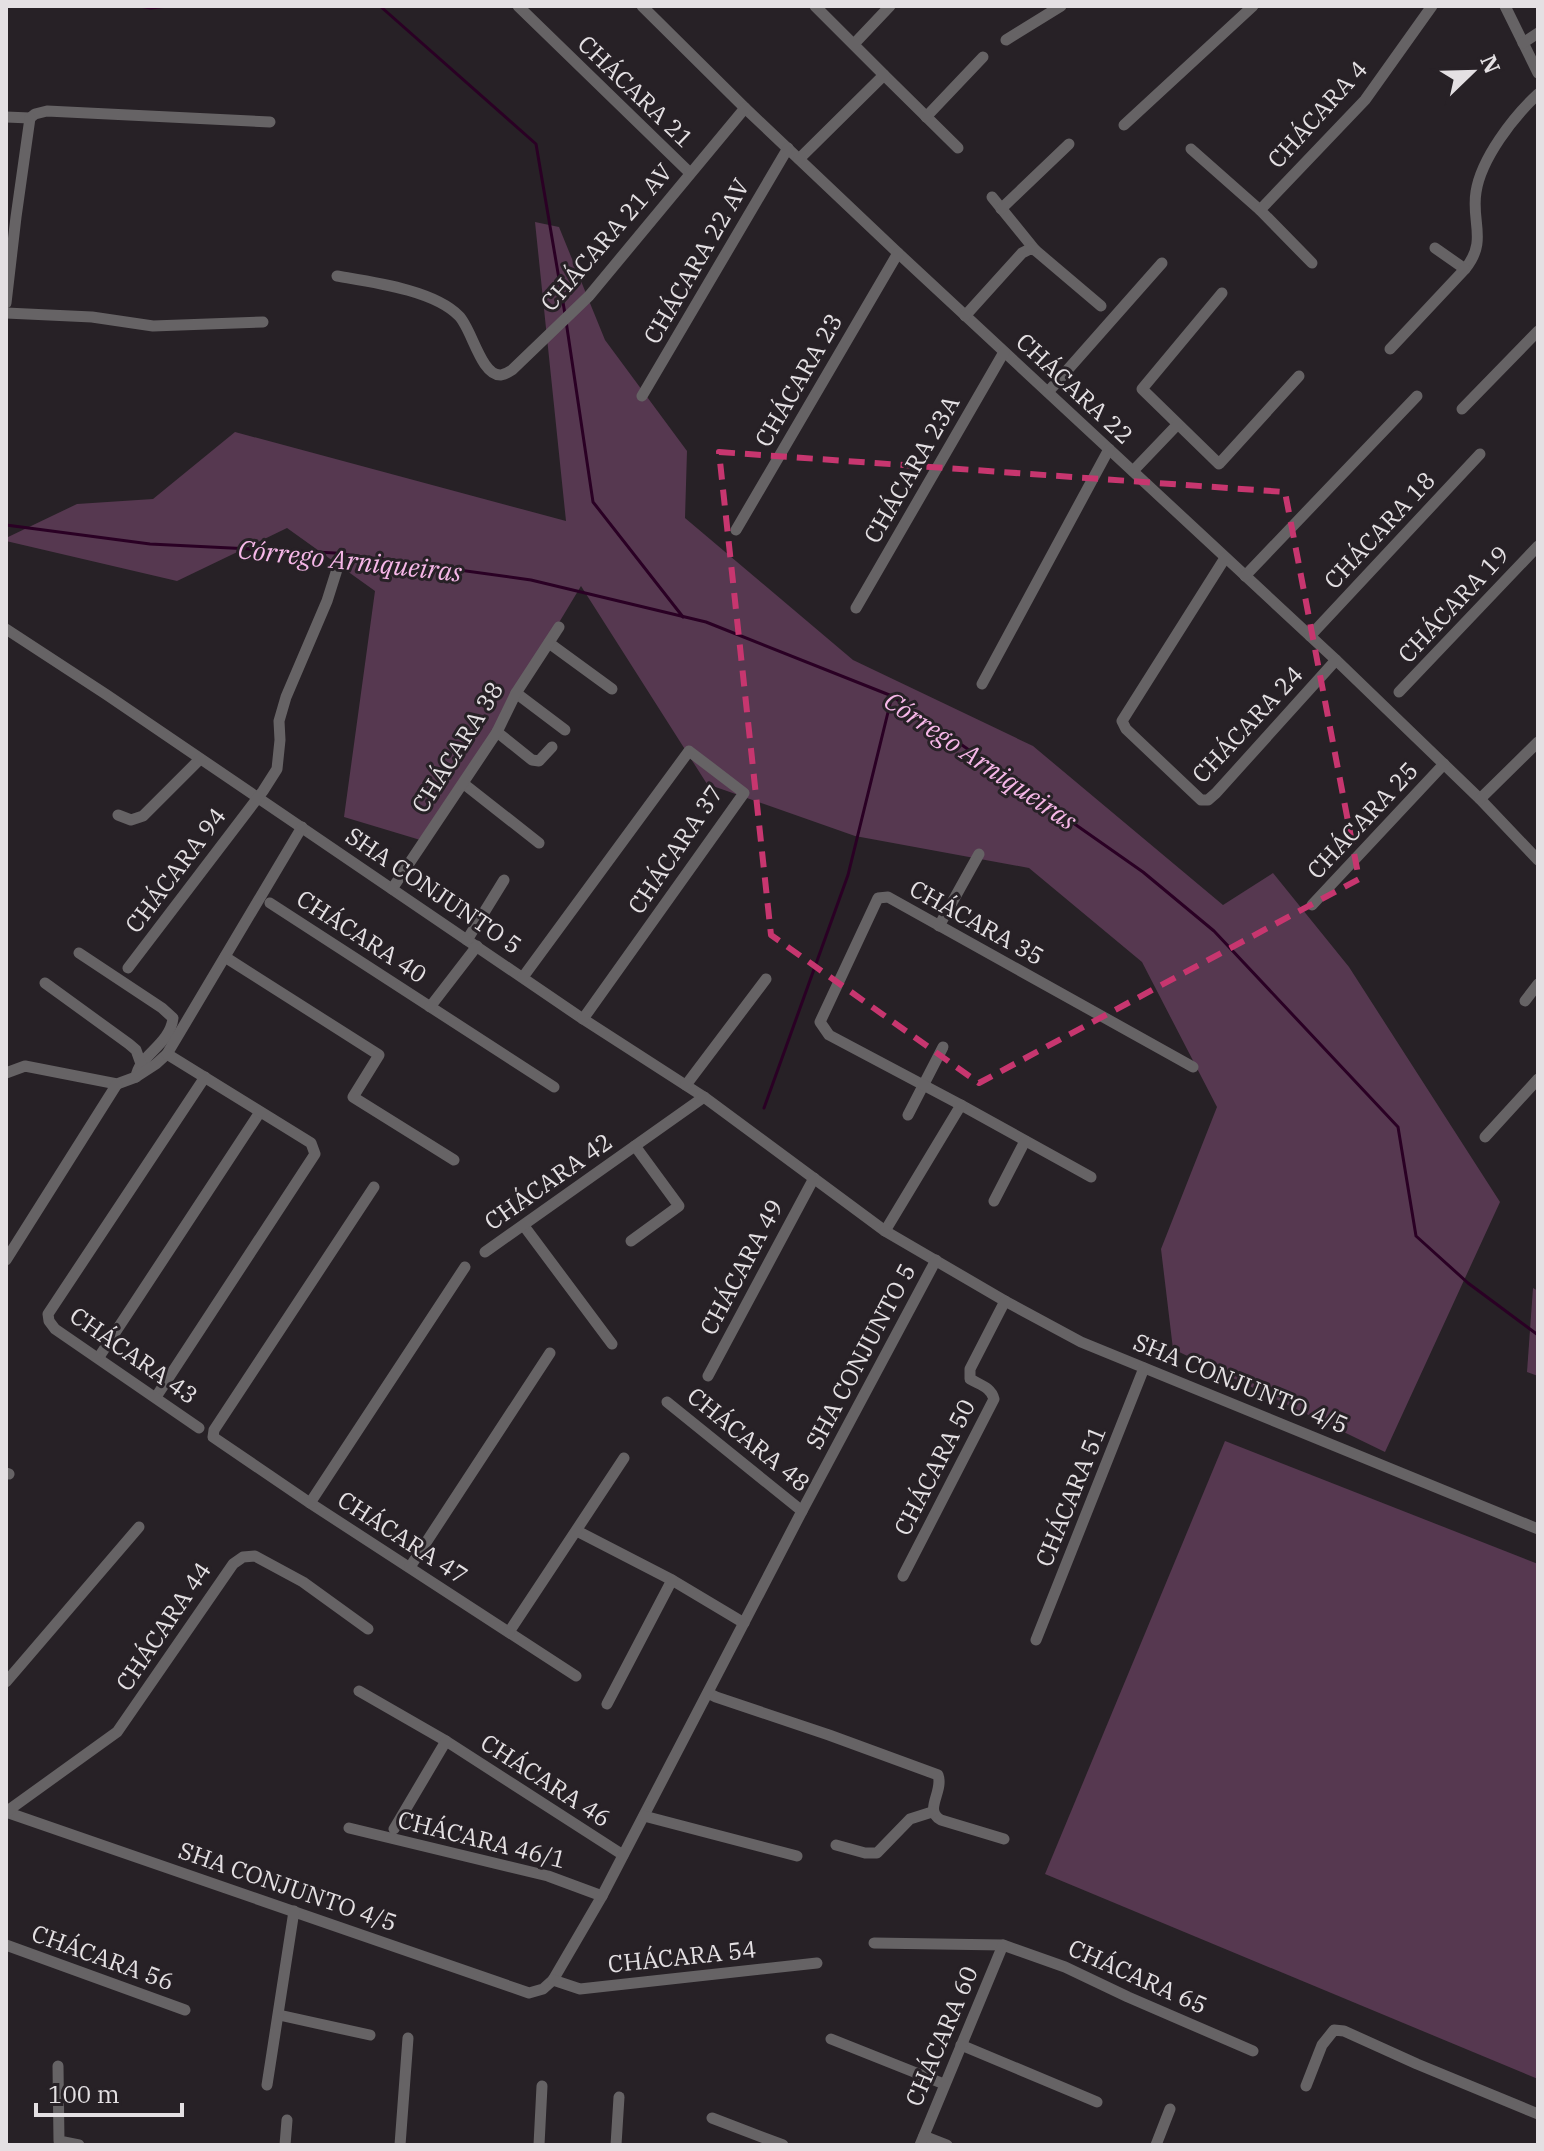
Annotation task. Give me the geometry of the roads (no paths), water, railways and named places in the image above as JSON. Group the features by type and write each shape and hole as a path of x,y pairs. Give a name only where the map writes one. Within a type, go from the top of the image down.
{"street":[{"name":"CHÁCARA 21","path":"518,6 690,173"},
{"name":"CHÁCARA 22","path":"642,6 898,253 1336,660 1480,799 1538,860"},
{"path":"815,6 958,148"},
{"path":"854,44 890,6"},
{"path":"1006,40 1061,6"},
{"path":"1124,125 1253,6"},
{"name":"CHÁCARA 4","path":"1260,210 1365,100 1432,6"},
{"path":"1505,6 1538,73"},
{"path":"1523,43 1538,33"},
{"path":"926,117 983,57"},
{"path":"799,159 884,75"},
{"path":"1390,349 1471,262 1479,236 1475,194 1488,160 1512,123 1538,94"},
{"name":"CHÁCARA 21 AV","path":"337,276 388,285 440,302 459,316 467,327 485,366 500,375 512,370 589,296 745,108"},
{"path":"6,117 30,118 47,111 270,122"},
{"path":"6,303 30,118"},
{"path":"1001,209 1069,144"},
{"name":"CHÁCARA 22 AV","path":"642,396 788,148"},
{"path":"1191,149 1260,210 1312,263"},
{"path":"992,197 1035,250 1101,306"},
{"path":"1435,248 1465,269"},
{"path":"965,316 1022,253 1035,250"},
{"name":"CHÁCARA 23","path":"736,530 898,253"},
{"path":"1048,392 1162,263"},
{"path":"1222,293 1142,389 1219,464 1299,376"},
{"path":"6,313 92,317 153,326 263,322"},
{"path":"1462,409 1538,331"},
{"name":"CHÁCARA 23A","path":"856,608 1004,352"},
{"path":"1245,576 1417,396"},
{"path":"1133,471 1177,425"},
{"path":"982,684 1109,449"},
{"name":"CHÁCARA 18","path":"1310,636 1480,454"},
{"name":"CHÁCARA 19","path":"1399,692 1538,546"},
{"name":"CHÁCARA 24","path":"1225,558 1122,721 1128,732 1201,800 1208,800 1216,793 1336,660"},
{"name":"CHÁCARA 94","path":"128,968 277,769 279,721 286,697 327,601 340,560"},
{"name":"CHÁCARA 38","path":"392,889 464,784 497,732 516,693 559,627"},
{"name":"SHA CONJUNTO 5","path":"6,629 583,1019 704,1097 885,1231 936,1260 602,1896 553,1980"},
{"path":"549,643 612,689"},
{"path":"516,693 565,730"},
{"path":"497,732 532,760 539,761 552,747"},
{"path":"1480,799 1538,742"},
{"name":"CHÁCARA 37","path":"523,977 689,751 744,793 583,1019"},
{"path":"118,815 131,820 143,816 200,759"},
{"name":"CHÁCARA 25","path":"1312,905 1444,764"},
{"path":"464,784 539,843"},
{"path":"6,1073 25,1066 117,1084 136,1077 167,1054 302,827"},
{"path":"939,926 979,854"},
{"name":"CHÁCARA 40","path":"430,1007 472,943 504,880"},
{"name":"CHÁCARA 35","path":"1091,1177 829,1035 820,1022 878,898 888,897 1193,1067"},
{"name":"CHÁCARA 40","path":"270,903 554,1087"},
{"path":"79,953 173,1018 166,1037 141,1064 136,1077"},
{"path":"225,957 379,1055 353,1097 454,1160"},
{"path":"686,1085 766,979"},
{"path":"45,983 129,1044 136,1050 141,1064"},
{"path":"1525,1001 1538,984"},
{"path":"908,1115 943,1047"},
{"path":"156,1397 315,1154 311,1143 167,1054"},
{"name":"CHÁCARA 43","path":"199,1428 55,1329 48,1314 205,1077"},
{"path":"1485,1137 1538,1079"},
{"path":"6,1260 117,1084"},
{"name":"CHÁCARA 42","path":"485,1252 704,1097"},
{"path":"885,1231 961,1105"},
{"path":"99,1357 260,1112"},
{"path":"994,1201 1025,1141"},
{"name":"CHÁCARA 42","path":"631,1241 679,1206 635,1146"},
{"name":"CHÁCARA 49","path":"708,1376 814,1178"},
{"name":"CHÁCARA 47","path":"374,1187 214,1430 213,1437 576,1676"},
{"path":"524,1226 612,1344"},
{"name":"SHA CONJUNTO 4/5","path":"936,1260 1065,1334 1538,1529"},
{"path":"310,1503 465,1267"},
{"name":"CHÁCARA 50","path":"903,1576 994,1399 985,1387 970,1379 970,1369 1005,1301"},
{"path":"410,1567 550,1353"},
{"name":"CHÁCARA 51","path":"1036,1640 1144,1368"},
{"name":"CHÁCARA 48","path":"667,1402 802,1511"},
{"path":"509,1632 624,1458"},
{"path":"6,1682 139,1527"},
{"path":"577,1531 672,1580 744,1623"},
{"name":"CHÁCARA 44","path":"6,1812 117,1732 233,1564 243,1557 255,1556 303,1582 368,1629"},
{"path":"607,1704 672,1580"},
{"name":"CHÁCARA 46","path":"359,1691 446,1741 623,1855"},
{"path":"708,1693 938,1775 940,1788 932,1812"},
{"name":"CHÁCARA 46","path":"394,1829 446,1741"},
{"name":"SHA CONJUNTO 4/5","path":"6,1812 529,1993 543,1989 553,1980"},
{"path":"932,1812 941,1820 1004,1839"},
{"path":"836,1845 877,1853 910,1819 932,1812"},
{"path":"644,1816 797,1856"},
{"name":"CHÁCARA 46/1","path":"349,1828 548,1876 602,1896"},
{"path":"267,2085 294,1911"},
{"path":"874,1943 1003,1945"},
{"name":"CHÁCARA 56","path":"6,1945 185,2010"},
{"name":"CHÁCARA 60","path":"922,2140 1003,1945"},
{"name":"CHÁCARA 65","path":"1003,1945 1055,1963 1253,2051"},
{"name":"CHÁCARA 54","path":"553,1980 580,1989 817,1963"},
{"path":"279,2015 370,2035"},
{"path":"1306,2086 1322,2045 1334,2030 1344,2031 1538,2114"},
{"path":"400,2145 408,2038"},
{"path":"831,2039 944,2084"},
{"path":"961,2045 1097,2102"},
{"path":"58,2066 59,2141 79,2145"},
{"path":"539,2145 542,2086"},
{"path":"616,2145 619,2097"},
{"path":"1156,2145 1170,2109"},
{"path":"712,2118 783,2145"},
{"path":"285,2145 287,2120"},
{"path":"922,2140 947,2145"}],"waterway":[{"path":"140,6 168,6"},
{"path":"380,6 536,144 565,314"},
{"path":"566,321 593,502 683,617"},
{"name":"Córrego Arniqueiras","path":"6,525 150,544 335,553 531,580 706,622 892,696 1143,872 1214,931 1398,1127 1416,1236 1468,1283 1538,1335"},
{"path":"764,1108 848,875 892,696"}]}
